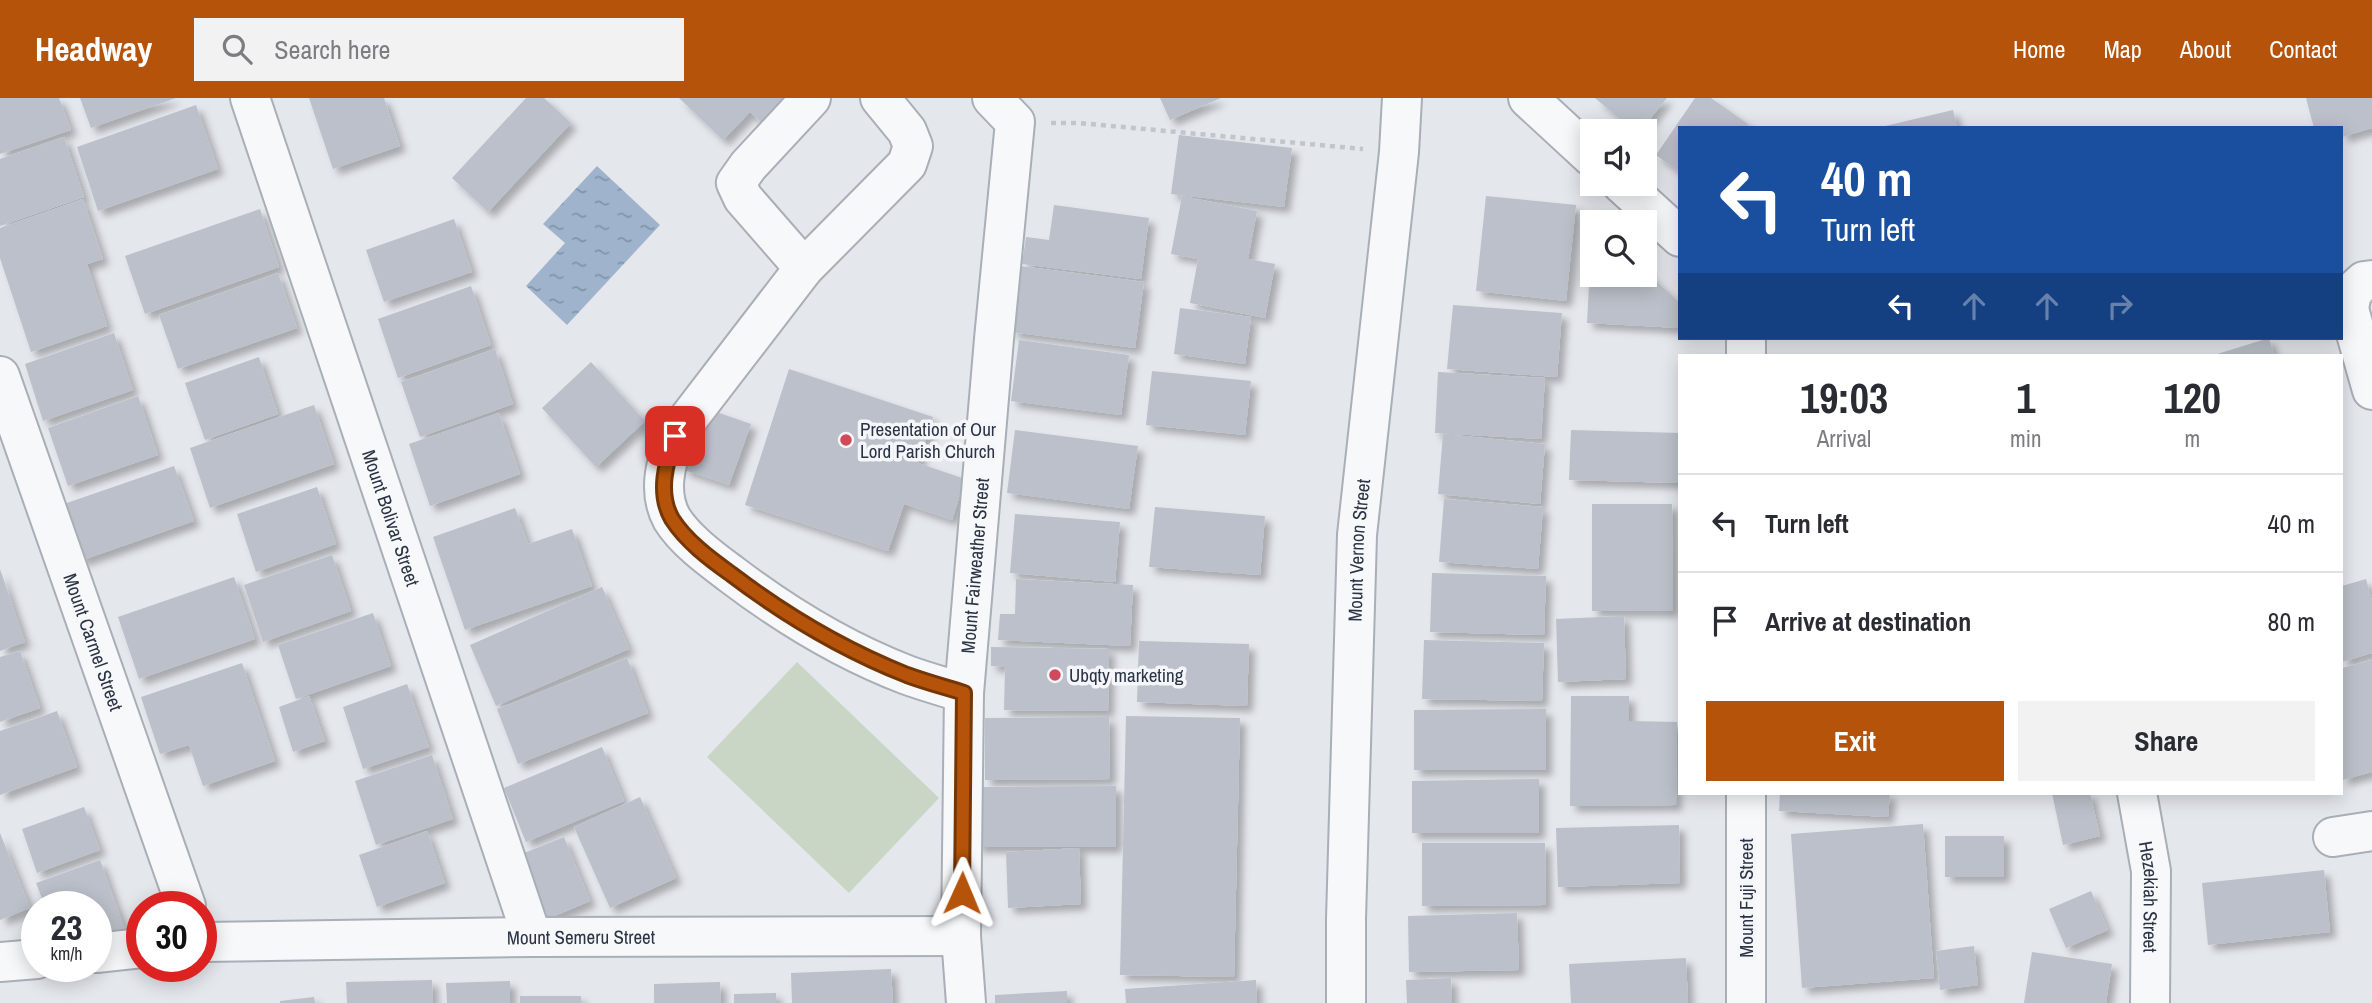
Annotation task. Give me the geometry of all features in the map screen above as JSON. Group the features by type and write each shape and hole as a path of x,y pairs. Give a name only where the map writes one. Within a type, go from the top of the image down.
{"street":[{"name":"Mount Bolivar Street","path":"250,98 532,937"},
{"path":"804,268 743,198 736,183 748,166 811,98"},
{"path":"880,98 910,138 913,146 907,164 804,268 675,436 664,467 664,495 672,519 703,553 753,591 831,640 907,675 964,693"},
{"name":"Mount Vernon Street","path":"1346,1003 1357,535 1399,152 1402,98"},
{"path":"1528,98 1580,146"},
{"name":"Mount Fairweather Street","path":"966,1003 961,936 964,693 994,340 1003,110"},
{"path":"1635,196 1678,235"},
{"path":"2368,281 2353,292 2350,309 2372,390"},
{"name":"Mount Carmel Street","path":"0,376 181,891"},
{"name":"Mount Fuji Street","path":"1746,795 1746,1003"},
{"name":"Hezekiah Street","path":"2137,795 2151,871 2150,1003"},
{"path":"2333,837 2372,831"},
{"name":"Mount Semeru Street","path":"217,942 532,937 961,936"},
{"path":"0,962 21,960"}],"path":[{"path":"1003,110 1079,123 1399,152"}],"green space":[{"path":"797,662 939,798 849,893 707,757"}],"water":[{"path":"597,166 660,225 567,325 526,286 565,243 543,224"}],"building":[{"path":"0,98 59,98 71,130 0,154"},
{"path":"80,98 176,98 91,128"},
{"path":"309,98 384,98 400,146 333,169"},
{"path":"526,98 544,98 571,123 488,212 452,178"},
{"path":"679,98 788,98 763,124 750,112 723,140"},
{"path":"1160,98 1221,98 1170,120"},
{"path":"1595,98 1667,98 1650,119 1620,119"},
{"path":"1695,98 1711,98 1748,124 1678,126 1678,171 1657,154"},
{"path":"2306,98 2372,98 2372,128 2343,137 2343,126 2313,126"},
{"path":"196,105 218,169 98,211 77,147"},
{"path":"1953,110 1957,126 1885,126"},
{"path":"1179,135 1292,148 1284,207 1171,194"},
{"path":"64,137 84,197 0,226 0,159"},
{"path":"1182,196 1257,211 1248,259 1275,264 1265,318 1190,303 1198,259 1171,254"},
{"path":"1486,196 1576,205 1566,301 1476,291"},
{"path":"83,199 103,259 87,264 107,326 31,352 0,258 0,228"},
{"path":"1054,205 1149,218 1141,279 1022,264 1026,237 1049,240"},
{"path":"260,209 279,267 145,314 125,256"},
{"path":"454,219 472,272 384,302 366,250"},
{"path":"1020,266 1144,282 1135,348 1011,332"},
{"path":"278,273 297,328 178,369 159,315"},
{"path":"1657,282 1678,301 1678,328 1587,323 1589,287 1657,287"},
{"path":"471,286 491,345 398,378 378,319"},
{"path":"1453,305 1562,313 1557,377 1447,369"},
{"path":"1180,308 1251,317 1245,364 1174,354"},
{"path":"114,333 133,390 43,421 25,364"},
{"path":"1019,340 1129,355 1121,415 1011,401"},
{"path":"2270,340 2274,354 2217,354"},
{"path":"495,349 513,404 420,437 401,382"},
{"path":"259,357 278,414 205,440 185,383"},
{"path":"591,362 645,421 596,467 542,408"},
{"name":"Presentation of Our Lord Parish Church","path":"789,369 933,417 918,463 965,479 952,520 904,504 888,551 745,505"},
{"path":"1152,371 1251,381 1245,435 1146,425"},
{"path":"1438,372 1545,378 1541,439 1435,433"},
{"path":"138,396 158,455 68,486 48,428"},
{"path":"314,405 334,464 210,508 190,448"},
{"path":"705,408 751,424 729,485 684,470"},
{"path":"499,413 520,474 430,506 409,444"},
{"path":"1015,430 1138,446 1129,509 1007,493"},
{"path":"1571,430 1678,433 1678,483 1569,480"},
{"path":"1443,434 1545,444 1540,504 1438,494"},
{"path":"174,466 194,521 80,561 61,505"},
{"path":"317,487 336,544 256,572 237,514"},
{"path":"1444,499 1543,507 1538,569 1439,562"},
{"path":"1592,504 1672,504 1673,611 1592,611"},
{"path":"1155,507 1265,516 1260,575 1149,567"},
{"path":"515,508 528,544 572,529 592,586 465,630 433,537"},
{"path":"1015,514 1120,522 1115,582 1010,573"},
{"path":"332,555 351,611 263,642 244,585"},
{"path":"0,569 25,642 0,651"},
{"path":"1432,573 1546,576 1544,635 1430,632"},
{"path":"234,577 255,639 139,679 118,617"},
{"path":"1016,579 1133,585 1130,646 998,640 1000,614 1015,614"},
{"path":"2366,579 2372,601 2372,653 2343,662 2343,586"},
{"path":"602,587 629,649 496,706 470,645"},
{"path":"373,613 391,666 296,699 278,645"},
{"path":"1624,616 1626,679 1558,682 1556,619"},
{"path":"1424,640 1544,643 1542,701 1422,699"},
{"path":"1139,641 1249,644 1247,706 1137,702"},
{"path":"991,647 1109,649 1108,711 1004,710 1005,667 991,666"},
{"path":"20,651 40,708 0,722 0,657"},
{"path":"627,658 648,713 518,764 497,709"},
{"path":"2372,660 2372,772 2343,780 2343,668"},
{"path":"242,663 275,761 203,786 189,745 160,754 141,697"},
{"path":"407,684 429,747 363,769 343,707"},
{"path":"309,696 325,741 293,752 279,707"},
{"path":"1571,696 1629,696 1629,721 1677,722 1676,805 1570,806"},
{"path":"1546,709 1546,770 1414,770 1414,710"},
{"path":"57,711 77,767 0,795 0,731"},
{"path":"1126,716 1240,718 1234,977 1120,975"},
{"path":"1109,717 1110,779 985,780 985,718"},
{"path":"602,747 624,801 526,842 504,788"},
{"path":"432,755 453,819 376,845 355,781"},
{"path":"1539,779 1539,833 1412,833 1412,781"},
{"path":"1116,786 1116,847 976,847 976,787"},
{"path":"1780,795 1890,795 1888,817 1779,811"},
{"path":"2052,795 2090,795 2100,836 2063,845"},
{"path":"640,797 676,878 610,908 574,827"},
{"path":"84,807 100,850 37,873 22,829"},
{"path":"1923,824 1934,978 1802,988 1791,834"},
{"path":"1679,825 1680,883 1558,887 1556,828"},
{"path":"427,831 445,883 377,907 359,855"},
{"path":"0,833 23,891 21,891 21,912 0,920"},
{"path":"1945,836 2004,836 2004,877 1945,877"},
{"path":"564,837 590,901 545,920 519,855"},
{"path":"1422,843 1545,843 1546,905 1422,906"},
{"path":"1079,848 1081,904 1008,908 1006,852"},
{"path":"100,860 111,891 39,891 36,883"},
{"path":"2324,870 2330,932 2208,945 2202,883"},
{"path":"2091,891 2108,930 2066,948 2049,909"},
{"path":"112,894 125,930 112,934"},
{"path":"1517,913 1519,970 1409,972 1408,916"},
{"path":"1974,946 1978,985 1940,990 1936,951"},
{"path":"2032,952 2112,964 2106,1003 2024,1003"},
{"path":"1686,958 1688,1003 1571,1003 1569,964"},
{"path":"891,969 893,1003 792,1003 791,973"},
{"path":"1451,978 1452,1003 1407,1003 1406,980"},
{"path":"432,980 433,1003 347,1003 346,982"},
{"path":"1256,980 1257,1003 1126,1003 1125,989"},
{"path":"510,981 510,1003 447,1003 446,983"},
{"path":"720,982 721,1003 654,1003 654,984"},
{"path":"1067,991 1067,1003 995,1003 995,995"},
{"path":"776,993 776,1003 734,1003 734,994"},
{"path":"520,996 581,996 581,1003 520,1003"},
{"path":"314,997 315,1003 280,1003 280,1001"}],"place":[{"name":"Presentation of Our Lord Parish Church","path":"846,440"},
{"name":"Ubqty marketing","path":"1055,675"}],"route":[{"path":"675,436 664,467 664,495 672,519 703,553 753,591 831,640 907,675 964,693 962,893"}]}
